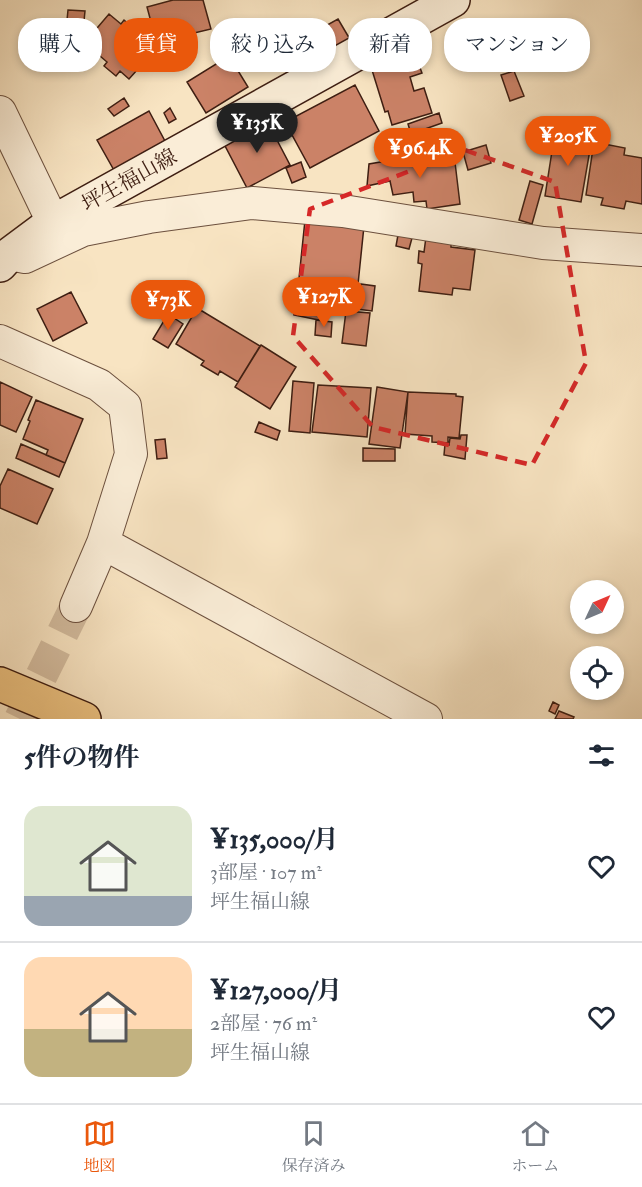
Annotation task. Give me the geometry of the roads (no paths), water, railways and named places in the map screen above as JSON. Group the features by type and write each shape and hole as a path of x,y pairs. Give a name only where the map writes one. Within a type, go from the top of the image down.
{"highway":[{"path":"0,684 84,719"}],"main road":[{"name":"坪生福山線","path":"5,260 53,222 453,0"}],"street":[{"path":"0,112 53,222"},
{"path":"5,260 25,257 83,230 149,217 252,203 343,212 543,243 642,250"},
{"path":"0,341 99,385 125,406 131,454 103,543 75,606"},
{"path":"103,543 426,719"}],"tunnel":[{"path":"20,719 76,606"}]}
